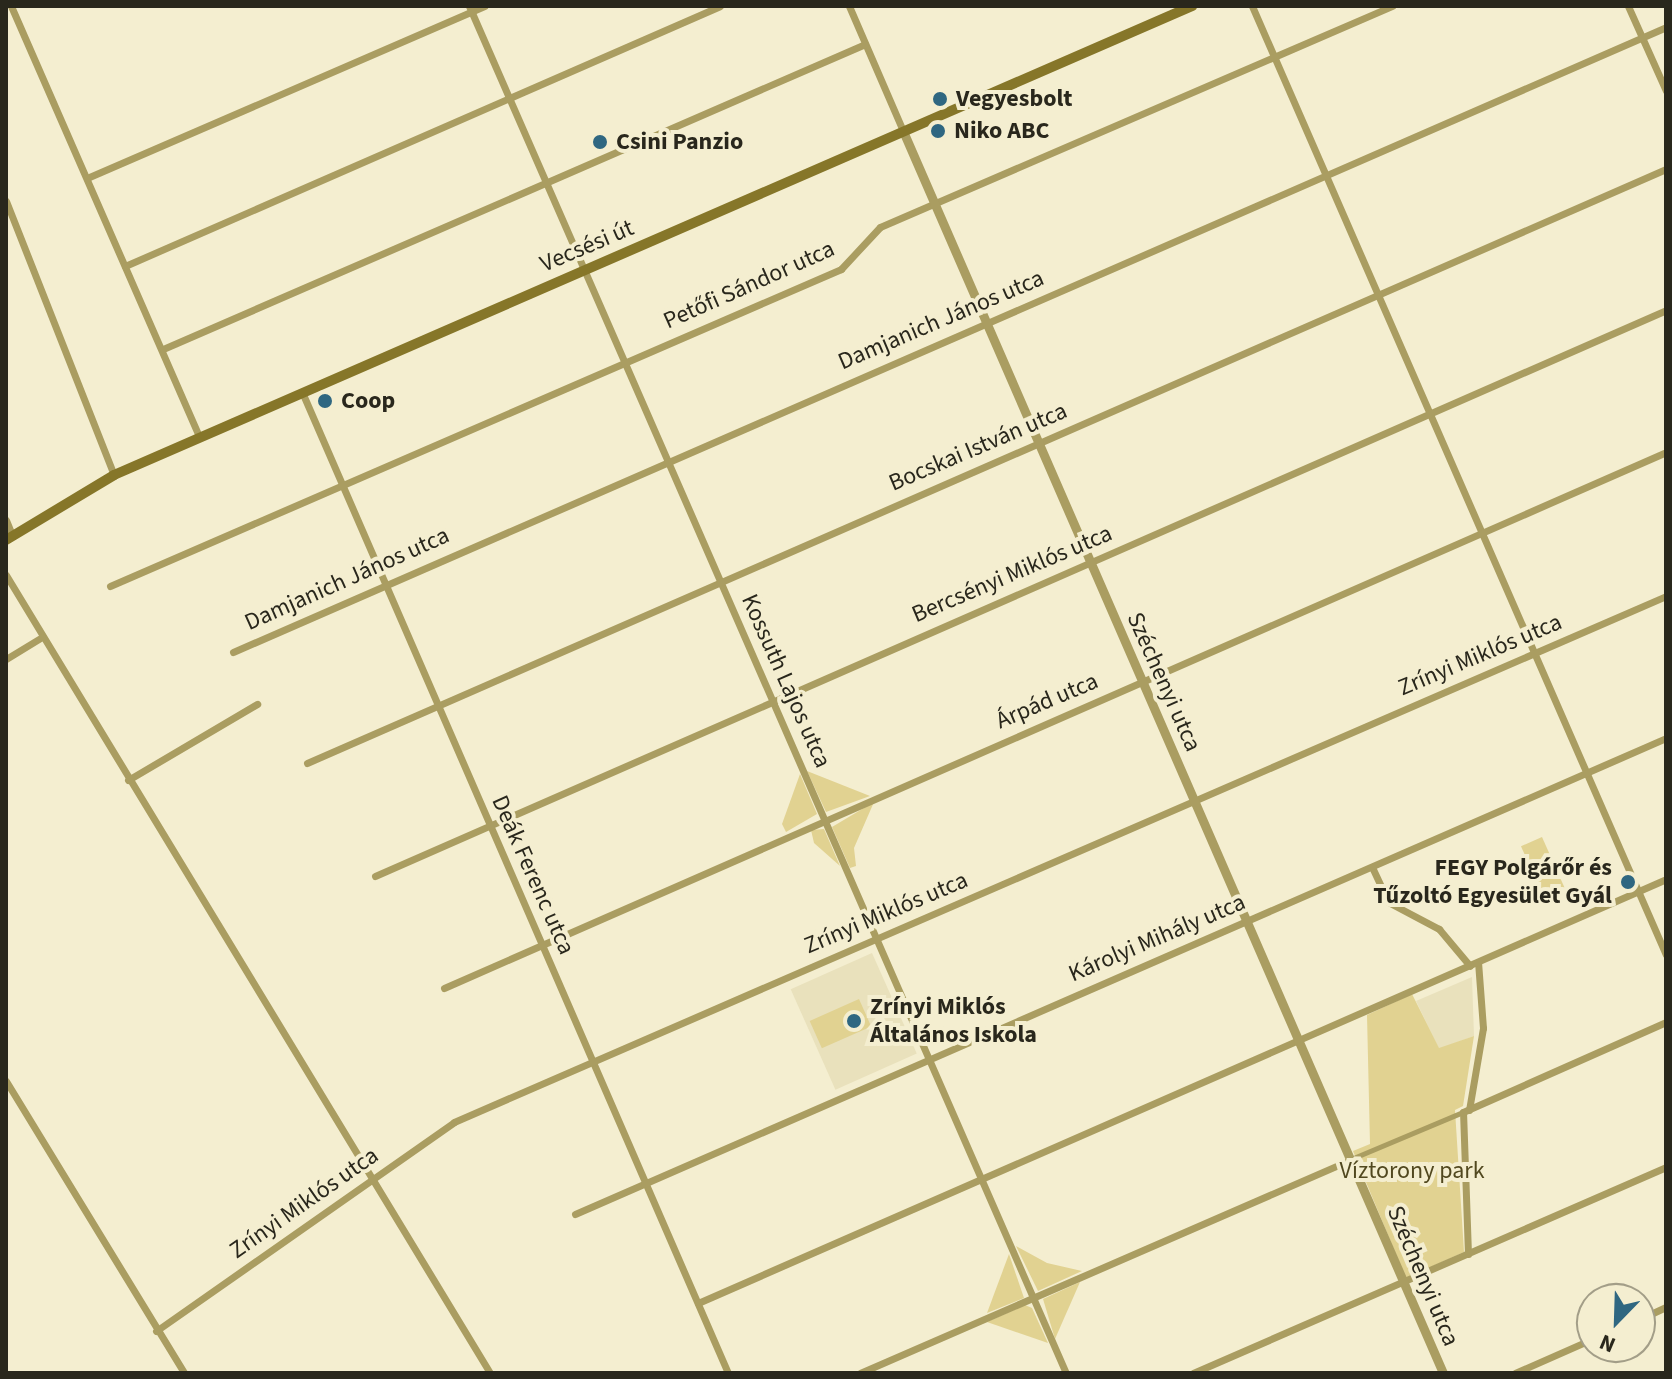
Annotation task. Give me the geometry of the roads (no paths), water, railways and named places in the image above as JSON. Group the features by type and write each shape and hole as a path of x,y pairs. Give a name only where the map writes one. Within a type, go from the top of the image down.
{"main road":[{"name":"Vecsési út","path":"9,537 114,475 1192,6"}],"street":[{"path":"87,178 471,9 484,6"},
{"path":"125,266 720,6"},
{"name":"Széchenyi utca","path":"849,6 1443,1373"},
{"path":"1252,6 1666,955"},
{"name":"Petőfi Sándor utca","path":"110,586 841,269 880,227 1272,55 1392,6"},
{"path":"1628,6 1666,91"},
{"path":"9,7 163,349 199,437"},
{"name":"Kossuth Lajos utca","path":"471,9 1066,1373"},
{"name":"Damjanich János utca","path":"233,652 1666,27"},
{"path":"163,349 865,44"},
{"name":"Bocskai István utca","path":"307,763 720,579 1666,169"},
{"path":"6,201 114,475"},
{"name":"Bercsényi Miklós utca","path":"375,876 489,823 1666,310"},
{"name":"Deák Ferenc utca","path":"302,392 728,1373"},
{"name":"Árpád utca","path":"444,988 1666,452"},
{"path":"6,520 9,537"},
{"path":"6,575 490,1373"},
{"name":"Zrínyi Miklós utca","path":"156,1331 454,1122 1666,596"},
{"path":"6,659 42,637"},
{"path":"128,780 257,704"},
{"name":"Károlyi Mihály utca","path":"575,1214 1666,738"},
{"path":"1372,867 1388,902 1439,929 1474,964 1483,1028 1464,1112 1468,1254"},
{"path":"698,1303 1666,879"},
{"path":"860,1373 1666,1022"},
{"path":"6,1081 184,1373"},
{"path":"1193,1373 1666,1167"},
{"path":"1515,1373 1576,1346"}],"place":[{"name":"Vegyesbolt","path":"940,99"},
{"name":"Niko ABC","path":"938,131"},
{"name":"Csini Panzio","path":"600,142"},
{"name":"Coop","path":"325,401"},
{"name":"FEGY Polgárőr és Tűzoltó Egyesület Gyál","path":"1628,882"},
{"name":"Zrínyi Miklós Általános Iskola","path":"854,1021"}],"park label":[{"name":"Víztorony park","path":"1412,1171"}]}
